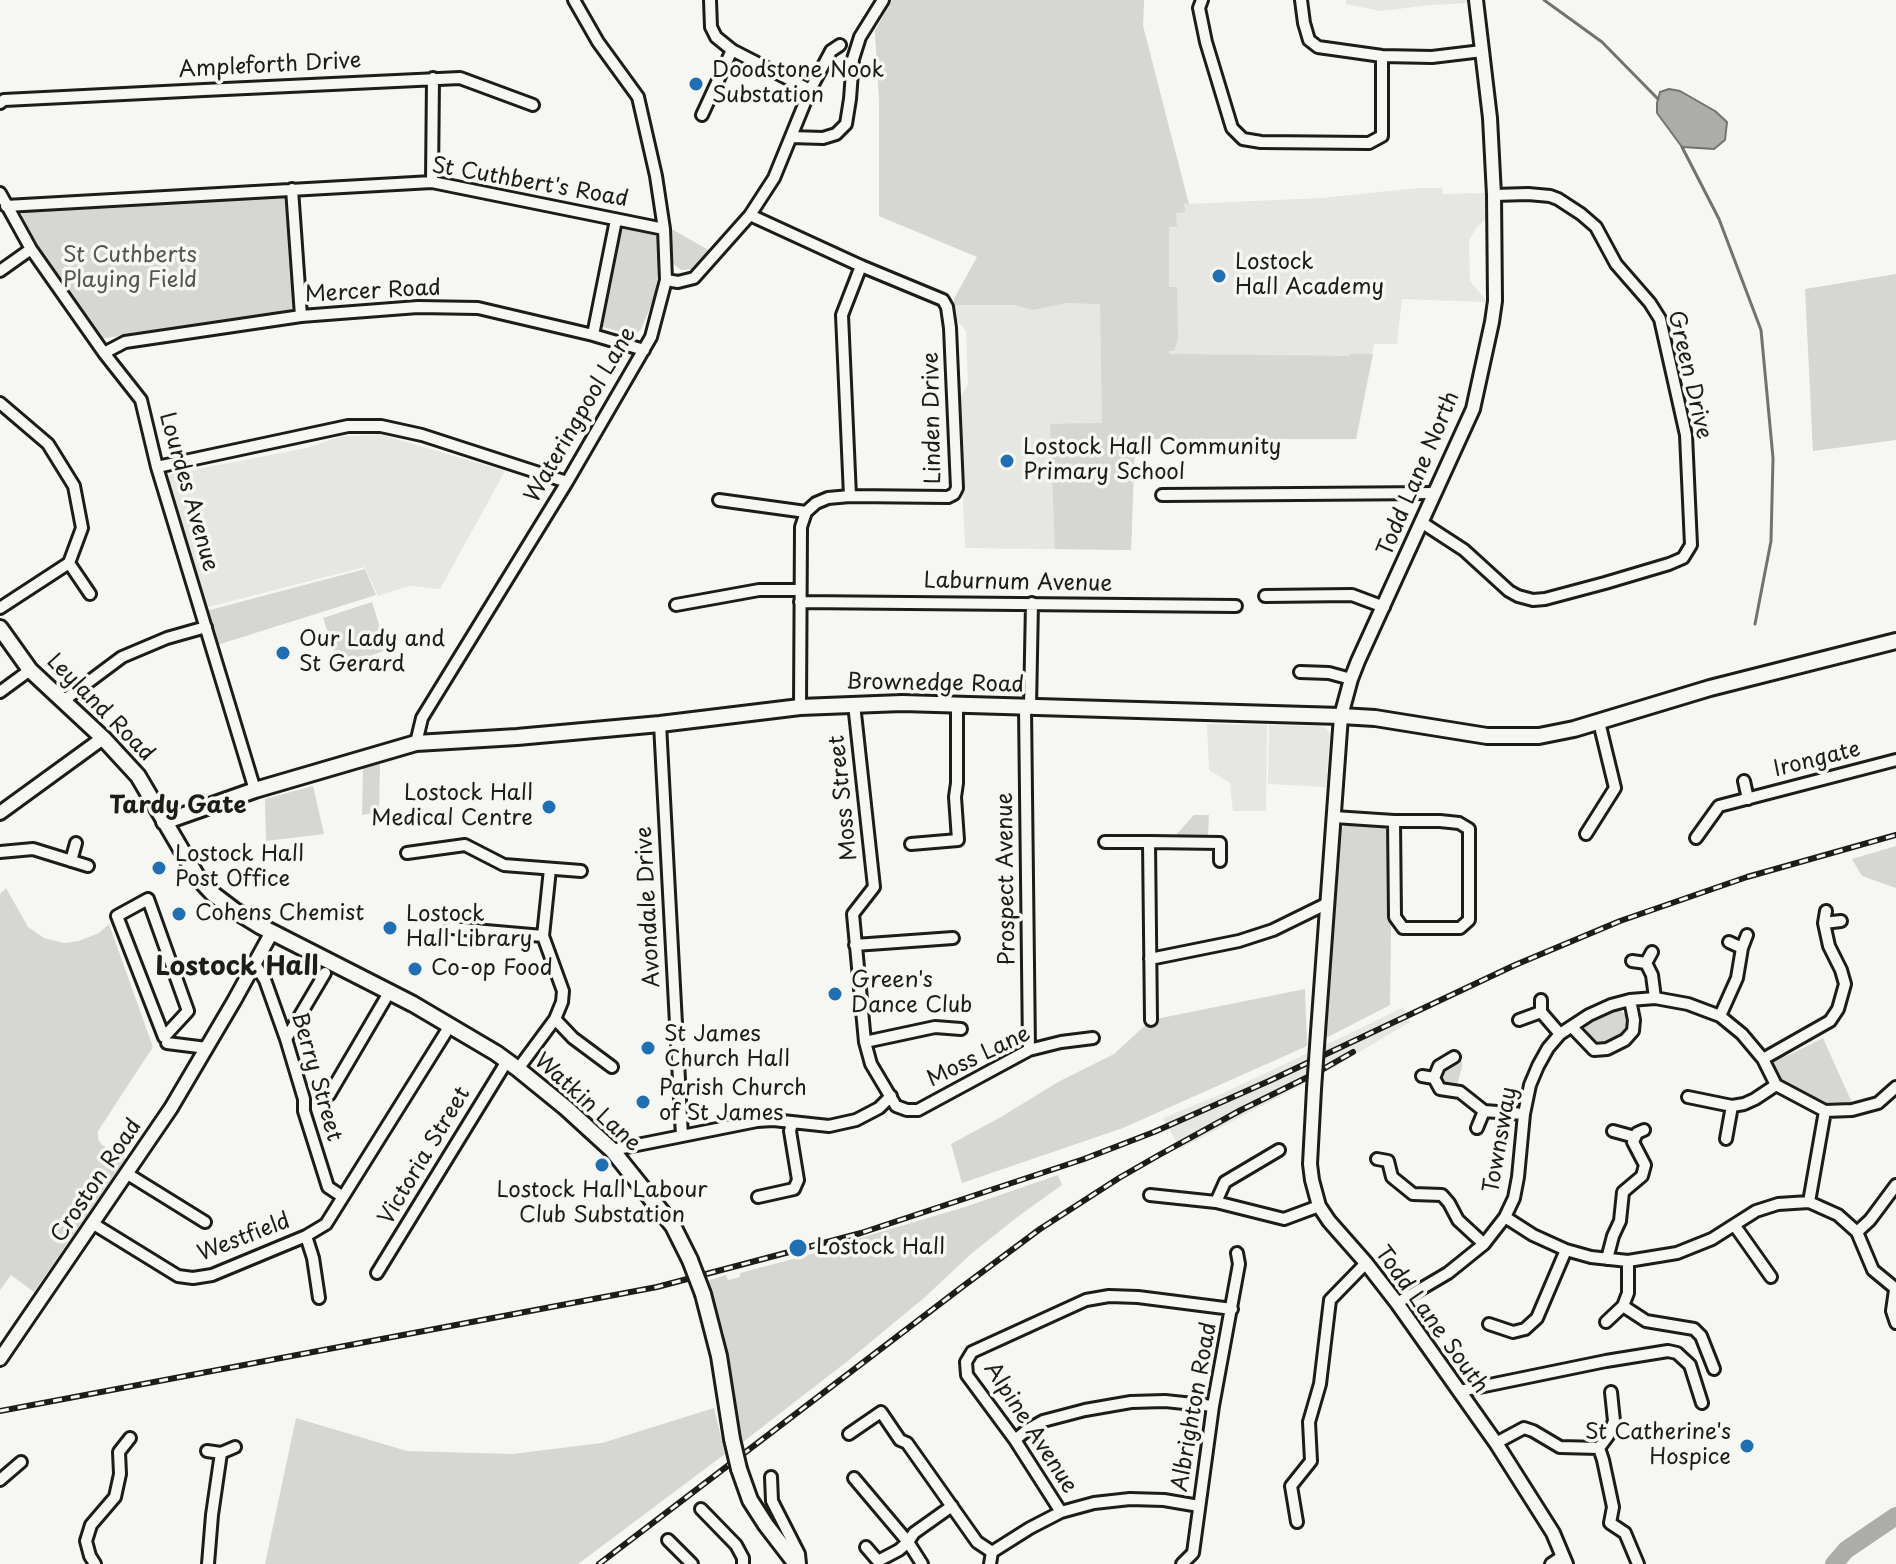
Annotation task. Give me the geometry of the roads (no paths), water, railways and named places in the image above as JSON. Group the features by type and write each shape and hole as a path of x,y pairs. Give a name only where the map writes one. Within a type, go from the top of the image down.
{"main road":[{"name":"Leyland Road","path":"0,628 30,670 103,738 138,776 164,822"},
{"name":"Brownedge Road","path":"164,822 255,790 416,743 660,724 800,707 957,704 1341,716 1375,718 1487,736 1557,734 1710,688 1896,641"},
{"name":"Watkin Lane","path":"164,822 204,886 234,910 390,991 512,1065 612,1150 673,1226 690,1260 703,1294 719,1356 732,1439 750,1500 798,1564"}],"street":[{"name":"Wateringpool Lane","path":"416,743 422,718 644,350 651,337 666,280 664,229 656,176 638,97 598,42 574,0"},
{"path":"710,0 711,27 716,37 732,50 810,90"},
{"path":"791,137 823,138 836,134 846,124 853,59 860,37 883,0"},
{"path":"1202,0 1199,8 1206,42 1232,128 1243,139 1292,144 1369,143 1382,136 1382,56"},
{"path":"1301,0 1309,40 1318,47 1382,56 1432,57 1482,51"},
{"name":"Todd Lane North","path":"1341,716 1351,679 1473,409 1492,322 1495,301 1494,195 1490,118 1476,0"},
{"path":"666,280 678,282 694,278 750,215 774,178 810,90 831,51 840,45"},
{"path":"702,115 732,50"},
{"path":"432,182 433,78"},
{"name":"Ampleforth Drive","path":"2,101 460,78 533,105"},
{"name":"St Cuthbert's Road","path":"6,206 432,182 664,229"},
{"path":"292,189 301,316"},
{"name":"Lourdes Avenue","path":"0,193 31,249 141,400 157,467 255,790"},
{"name":"Green Drive","path":"1421,522 1464,550 1509,591 1533,600 1669,564 1683,558 1691,545 1686,435 1660,319 1616,264 1596,227 1581,214 1550,196 1494,195"},
{"name":"Linden Drive","path":"750,215 943,300 947,307 957,488 954,494 948,497 828,498 806,512"},
{"name":"Wateringpool Lane","path":"593,335 616,220"},
{"path":"0,271 31,249"},
{"path":"850,496 842,315 861,266"},
{"name":"Mercer Road","path":"104,353 125,342 301,316 403,308 478,308 644,350"},
{"path":"0,403 48,444 74,486 82,528 69,563 0,608"},
{"path":"157,467 348,426 381,426 422,435 567,482"},
{"path":"1162,495 1435,493"},
{"path":"719,500 806,512 801,527 800,707"},
{"path":"69,563 90,594"},
{"name":"Laburnum Avenue","path":"676,605 759,590 800,596 1236,606"},
{"path":"1265,596 1352,595 1384,607"},
{"name":"Prospect Avenue","path":"1029,1050 1027,707 1032,603"},
{"path":"63,701 122,657 167,638 206,627"},
{"path":"0,692 30,670"},
{"path":"1300,672 1329,673 1351,679"},
{"name":"Moss Street","path":"854,704 874,887 853,914 855,945"},
{"path":"911,844 958,840 955,797 957,704"},
{"path":"1150,959 1239,941 1273,930 1326,904 1341,716"},
{"path":"1586,834 1615,788 1599,722"},
{"name":"Avondale Drive","path":"660,724 682,1136"},
{"path":"0,813 103,738"},
{"name":"Irongate","path":"1696,838 1719,806 1896,760"},
{"name":"Irongate","path":"1744,781 1748,799"},
{"path":"1334,817 1459,823 1469,829 1469,920 1460,928 1403,928 1395,917 1394,821"},
{"path":"1105,842 1220,843 1220,861"},
{"path":"1149,842 1151,1020"},
{"path":"71,861 76,843"},
{"path":"407,853 465,845 504,865 581,871"},
{"path":"0,852 33,849 88,866"},
{"path":"550,869 543,936 563,991 555,1019 573,1038 612,1067"},
{"path":"148,899 188,1011 164,1037 117,916 148,899"},
{"name":"Todd Lane South","path":"1326,904 1310,1164 1319,1206 1397,1303 1496,1443 1553,1533 1564,1560"},
{"path":"1763,1059 1830,1021 1838,1009 1845,984 1829,946 1824,923 1826,911"},
{"path":"1824,923 1841,921"},
{"path":"451,928 543,936"},
{"name":"Croston Road","path":"0,1359 171,1108 272,932"},
{"path":"1720,1016 1737,978 1747,935"},
{"path":"612,1150 757,1121 829,1126 856,1120 879,1108 891,1096 871,1064 865,1042 855,945 953,938"},
{"path":"1729,942 1742,948"},
{"path":"1646,963 1652,952"},
{"path":"1632,961 1646,963"},
{"path":"1646,963 1652,975 1655,998"},
{"name":"Berry Street","path":"255,964 265,980 286,1039 328,1187 343,1197"},
{"path":"286,1039 325,973"},
{"path":"329,1095 390,991"},
{"name":"Townsway","path":"1397,1303 1448,1273 1484,1244 1505,1217 1514,1198 1518,1177 1530,1085 1548,1048 1560,1034 1589,1015 1630,1000 1655,998 1688,1004 1720,1016 1742,1034 1763,1059 1776,1085"},
{"path":"1541,1000 1541,1012 1560,1034"},
{"path":"1572,1027 1594,1050 1607,1049 1625,1040 1633,1031 1630,1000"},
{"path":"1519,1020 1541,1012"},
{"name":"Victoria Street","path":"377,1273 512,1065 555,1019"},
{"path":"865,1042 935,1027 961,1029"},
{"path":"343,1197 446,1032"},
{"name":"Moss Lane","path":"891,1096 896,1106 918,1110 1029,1050 1093,1038"},
{"path":"167,1043 207,1048"},
{"path":"1434,1078 1439,1066 1454,1057"},
{"path":"1422,1076 1434,1078"},
{"path":"1434,1078 1440,1089 1460,1092 1484,1111 1524,1114"},
{"path":"1688,1097 1732,1106 1755,1099 1776,1085 1825,1111 1852,1110 1878,1103 1896,1087"},
{"path":"1726,1139 1732,1106"},
{"path":"1477,1128 1484,1111"},
{"path":"1809,1202 1825,1111"},
{"path":"758,1197 794,1189 798,1180 790,1131 792,1123"},
{"path":"1607,1259 1620,1221 1623,1192 1642,1176 1645,1165 1633,1142 1639,1134 1613,1131"},
{"path":"1216,1202 1225,1182 1279,1150"},
{"path":"1377,1159 1388,1161 1392,1177 1413,1194 1442,1195 1458,1220 1484,1244"},
{"path":"126,1173 205,1222"},
{"path":"1857,1232 1896,1185"},
{"path":"1150,1195 1216,1202 1284,1219 1319,1206"},
{"name":"Westfield","path":"92,1223 178,1276 193,1278 212,1275 306,1236 326,1224 343,1197"},
{"path":"1505,1217 1533,1235 1566,1250 1628,1261 1677,1253 1712,1239 1756,1211 1778,1204 1809,1202 1838,1215 1857,1232 1873,1270 1896,1289 1892,1311 1896,1323"},
{"path":"1735,1226 1771,1277"},
{"path":"306,1236 319,1298"},
{"path":"1489,1324 1513,1332 1525,1329 1537,1318 1566,1250"},
{"name":"Albrighton Road","path":"1182,1564 1193,1553 1213,1406 1239,1264 1237,1253"},
{"path":"1606,1322 1623,1306 1628,1293 1628,1261"},
{"path":"1297,1522 1291,1486 1311,1461 1309,1422 1320,1384 1330,1300 1366,1263"},
{"name":"Alpine Avenue","path":"1061,1512 1015,1440 967,1375 966,1362 972,1352 1086,1300 1109,1296 1232,1309"},
{"path":"1623,1306 1646,1321 1694,1329 1701,1336 1714,1369"},
{"path":"1460,1391 1668,1351 1677,1353 1690,1365 1702,1403"},
{"path":"1599,1448 1614,1421 1611,1392"},
{"path":"1015,1440 1043,1421 1131,1402 1165,1401 1213,1406"},
{"path":"849,1434 886,1409 900,1440 907,1443 977,1542 992,1552"},
{"path":"1496,1443 1524,1428 1560,1447 1599,1448"},
{"path":"95,1564 86,1541 91,1525 115,1497 119,1485 119,1452 130,1438"},
{"path":"207,1451 221,1453 235,1447"},
{"path":"1599,1448 1613,1507 1610,1523 1625,1533 1638,1564"},
{"path":"105,1452 119,1452"},
{"path":"208,1564 221,1453"},
{"path":"3,1473 21,1462"},
{"name":"Watkin Lane","path":"771,1477 772,1501 799,1554 798,1564"},
{"path":"854,1478 908,1542 922,1564"},
{"path":"990,1564 992,1552 1061,1512 1094,1503 1130,1499 1164,1500 1199,1506"},
{"path":"866,1547 878,1561 899,1550 914,1533 952,1506"},
{"path":"701,1509 736,1545 743,1564"},
{"path":"668,1540 692,1564"},
{"path":"1551,1564 1564,1560"}],"waterway":[{"path":"1544,0 1602,42 1658,99"},
{"path":"1682,147 1719,219 1761,330 1773,458 1771,541 1755,624"},
{"path":"1834,1564 1846,1550 1896,1516"}],"railway":[{"path":"0,1411 657,1287 861,1233 1084,1159 1154,1132 1515,965 1620,921 1747,877 1896,835"},
{"path":"599,1564 1040,1229 1159,1155 1353,1052"}],"place":[{"name":"Doodstone Nook Substation","path":"696,84"},
{"name":"Lostock Hall Academy","path":"1219,276"},
{"name":"Lostock Hall Community Primary School","path":"1007,461"},
{"name":"Our Lady and St Gerard","path":"283,653"},
{"name":"Lostock Hall Medical Centre","path":"549,807"},
{"name":"Lostock Hall Post Office","path":"159,868"},
{"name":"Cohens Chemist","path":"179,914"},
{"name":"Lostock Hall Library","path":"390,928"},
{"name":"Co-op Food","path":"415,969"},
{"name":"Green's Dance Club","path":"835,994"},
{"name":"St James Church Hall","path":"648,1048"},
{"name":"Parish Church of St James","path":"643,1102"},
{"name":"Lostock Hall Labour Club Substation","path":"602,1165"},
{"name":"Lostock Hall","path":"798,1248"},
{"name":"St Catherine's Hospice","path":"1747,1446"}],"district":[{"name":"Tardy Gate","path":"178,806"},
{"name":"Lostock Hall","path":"237,968"}],"park label":[{"name":"St Cuthberts Playing Field","path":"130,268"}]}
